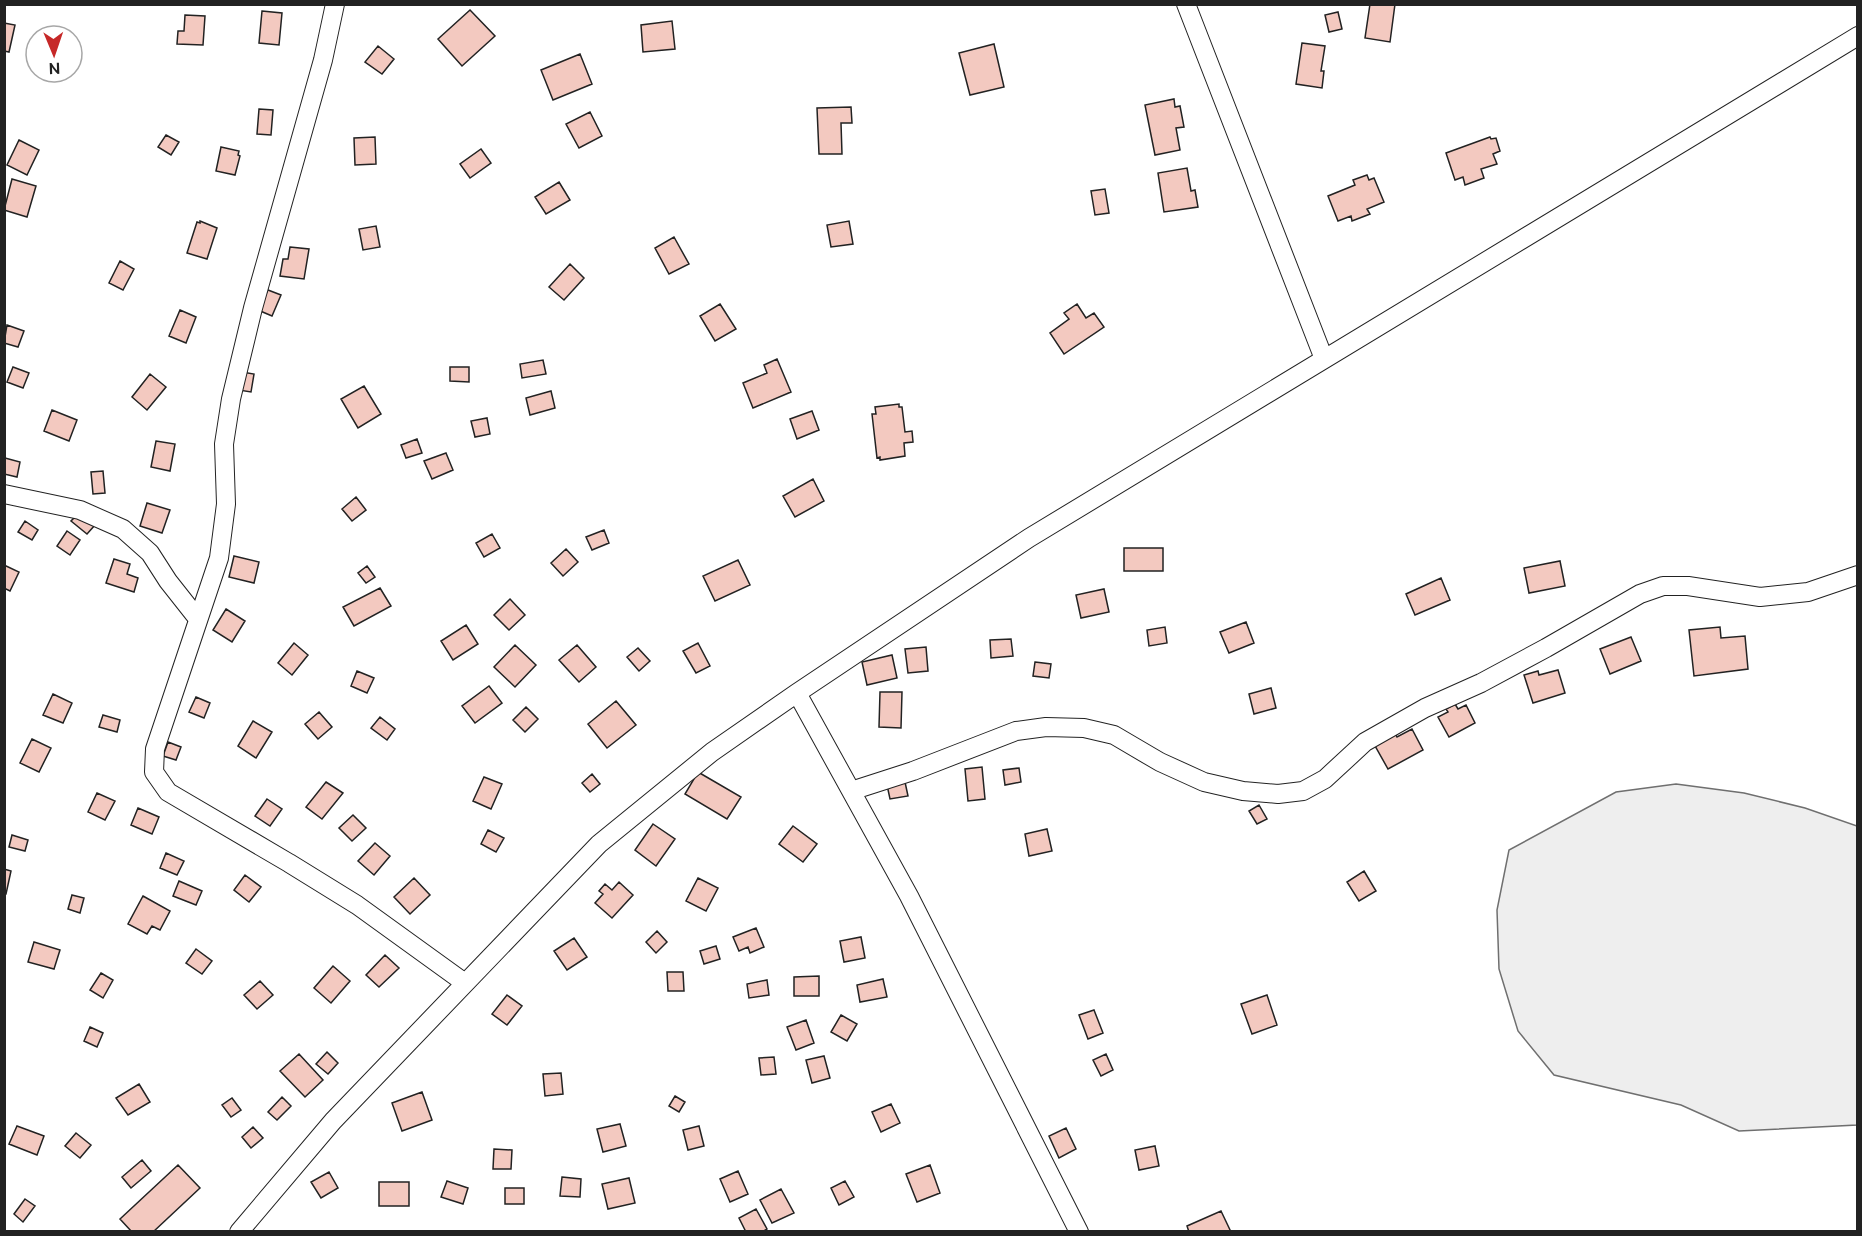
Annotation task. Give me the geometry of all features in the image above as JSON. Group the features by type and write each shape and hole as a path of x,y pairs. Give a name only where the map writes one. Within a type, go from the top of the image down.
{"street":[{"path":"335,4 323,60 253,308 231,399 224,444 226,504 219,558 155,748 154,772 168,792 357,905 465,983"},
{"path":"1186,4 1324,359"},
{"path":"239,1232 333,1121 599,844 712,752 796,693 1029,538 1857,36"},
{"path":"4,494 80,510 123,530 150,553 198,620"},
{"path":"851,791 913,771 1016,731 1046,727 1084,728 1114,735 1160,762 1204,782 1278,794 1303,791 1325,779 1365,742 1425,708 1481,683 1640,594 1663,586 1688,586 1760,597 1808,592 1857,575"},
{"path":"796,693 909,896 1079,1232"}],"shaded area":[{"path":"1676,784 1744,793 1805,808 1857,826 1857,1125 1739,1131 1681,1105 1554,1075 1518,1031 1499,969 1497,910 1509,850 1616,792"}],"building":[{"path":"1370,4 1395,4 1390,42 1365,38"},
{"path":"470,10 495,36 462,66 438,39"},
{"path":"262,11 282,13 279,45 259,43"},
{"path":"1338,12 1342,29 1329,32 1325,15"},
{"path":"185,15 205,16 203,45 177,44 178,31 184,31"},
{"path":"672,21 675,49 643,52 641,25"},
{"path":"4,23 15,25 9,52 4,51"},
{"path":"1302,43 1325,46 1321,71 1324,71 1322,88 1296,84"},
{"path":"994,44 1004,87 970,95 959,53"},
{"path":"378,46 394,59 382,74 365,62"},
{"path":"580,54 592,84 553,100 541,70"},
{"path":"1174,99 1175,107 1180,106 1184,127 1176,128 1180,150 1155,155 1145,105"},
{"path":"851,107 852,123 841,123 842,154 819,154 817,108"},
{"path":"259,109 273,110 271,135 257,134"},
{"path":"590,112 602,136 579,148 566,124"},
{"path":"166,135 179,142 171,155 158,147"},
{"path":"375,137 376,164 355,165 354,138"},
{"path":"1490,137 1491,139 1496,138 1500,151 1493,154 1497,164 1481,169 1484,178 1465,185 1463,177 1455,180 1446,153"},
{"path":"19,140 39,150 27,175 7,165"},
{"path":"221,147 239,151 240,156 235,175 216,171"},
{"path":"481,149 491,163 470,178 460,164"},
{"path":"1187,168 1191,191 1195,190 1198,207 1164,212 1158,173"},
{"path":"1367,175 1369,180 1374,178 1384,202 1367,209 1370,214 1352,221 1351,216 1338,221 1328,196 1355,185 1353,180"},
{"path":"12,179 36,186 27,217 4,210"},
{"path":"559,182 570,200 546,214 535,197"},
{"path":"1105,189 1109,213 1095,215 1091,191"},
{"path":"200,221 217,228 207,259 187,253 197,222 200,223"},
{"path":"849,221 853,244 831,247 827,225"},
{"path":"376,226 380,247 363,250 359,229"},
{"path":"674,237 689,264 669,274 655,248"},
{"path":"290,247 309,249 304,279 280,276 283,259 288,259"},
{"path":"120,261 134,269 123,290 109,283"},
{"path":"570,264 584,278 564,300 549,287"},
{"path":"268,290 281,295 272,316 258,310"},
{"path":"720,304 736,329 715,341 700,316"},
{"path":"1077,304 1086,318 1094,313 1104,327 1064,354 1050,333 1069,319 1064,313"},
{"path":"180,310 196,317 186,343 169,336"},
{"path":"7,325 24,331 18,347 4,343"},
{"path":"777,359 791,392 753,408 743,383 767,373 764,365"},
{"path":"543,360 546,374 522,378 520,364"},
{"path":"13,367 29,373 23,388 7,382"},
{"path":"450,367 469,367 469,382 450,381"},
{"path":"236,371 254,374 251,392 232,389"},
{"path":"150,374 166,387 147,410 132,397"},
{"path":"364,386 381,414 358,428 341,399"},
{"path":"551,391 555,408 530,415 526,398"},
{"path":"899,404 899,407 902,407 905,432 912,431 913,442 904,443 905,456 880,460 880,457 877,458 872,414 876,414 875,407"},
{"path":"52,410 77,420 69,441 44,431"},
{"path":"812,411 819,430 797,439 790,419"},
{"path":"487,418 490,434 475,437 471,421"},
{"path":"417,439 422,453 406,458 401,445"},
{"path":"156,441 175,444 170,471 151,467"},
{"path":"446,453 453,470 432,479 424,461"},
{"path":"5,458 20,462 17,477 4,474"},
{"path":"103,471 105,493 93,494 91,472"},
{"path":"813,479 824,501 795,517 783,496"},
{"path":"356,497 366,510 352,521 342,509"},
{"path":"147,503 170,510 162,533 140,526"},
{"path":"80,512 95,525 87,534 71,521"},
{"path":"25,521 38,530 32,540 18,532"},
{"path":"604,530 609,543 592,550 586,537"},
{"path":"67,531 80,540 70,555 57,546"},
{"path":"492,534 500,548 484,557 476,543"},
{"path":"1124,548 1163,548 1163,571 1124,571"},
{"path":"566,549 578,562 563,576 551,563"},
{"path":"234,556 259,562 254,583 229,577"},
{"path":"114,559 130,564 127,574 138,578 134,592 106,583"},
{"path":"738,560 750,585 715,601 703,576"},
{"path":"1560,561 1565,586 1529,593 1524,568"},
{"path":"4,565 19,572 10,591 4,588"},
{"path":"367,566 375,577 366,583 358,573"},
{"path":"1441,578 1450,600 1415,615 1406,594"},
{"path":"380,588 391,606 354,626 343,607"},
{"path":"1104,589 1109,612 1081,618 1076,595"},
{"path":"510,599 525,615 509,630 494,615"},
{"path":"226,609 245,621 232,642 213,630"},
{"path":"1246,622 1254,643 1229,653 1220,632"},
{"path":"466,625 478,644 453,660 441,641"},
{"path":"1165,627 1167,643 1149,646 1147,630"},
{"path":"1720,627 1721,638 1745,636 1748,669 1694,676 1689,630"},
{"path":"1631,637 1641,661 1610,674 1600,649"},
{"path":"1011,639 1013,656 991,658 990,640"},
{"path":"294,643 308,655 292,675 278,663"},
{"path":"698,643 710,666 696,673 683,651"},
{"path":"515,645 536,665 515,687 494,667"},
{"path":"577,645 596,667 579,682 559,660"},
{"path":"926,647 928,671 908,673 905,649"},
{"path":"638,648 650,661 639,671 627,657"},
{"path":"892,655 897,678 867,685 862,662"},
{"path":"1035,662 1051,664 1049,678 1033,676"},
{"path":"1558,670 1565,693 1533,703 1524,675 1538,671 1539,675"},
{"path":"357,671 374,678 367,693 351,686"},
{"path":"489,686 502,703 475,723 462,706"},
{"path":"1271,688 1276,708 1254,714 1249,694"},
{"path":"880,692 902,692 901,728 879,727"},
{"path":"53,694 72,703 63,723 43,715"},
{"path":"196,697 210,703 204,718 189,712"},
{"path":"616,701 636,725 607,748 588,724"},
{"path":"1455,704 1458,709 1466,705 1475,723 1449,737 1438,717 1448,712 1446,709"},
{"path":"526,707 538,719 525,732 513,720"},
{"path":"319,712 332,727 318,739 305,724"},
{"path":"103,715 120,720 117,732 99,727"},
{"path":"380,717 395,729 387,740 371,728"},
{"path":"253,721 272,732 256,758 238,746"},
{"path":"1412,729 1423,750 1388,769 1374,744 1395,733 1397,737"},
{"path":"32,739 51,748 39,772 20,763"},
{"path":"168,742 181,747 176,760 163,756"},
{"path":"982,767 985,799 968,801 965,769"},
{"path":"1019,768 1021,782 1005,785 1003,770"},
{"path":"698,772 741,797 727,819 685,794"},
{"path":"592,774 600,784 590,792 582,783"},
{"path":"484,777 502,784 491,809 473,801"},
{"path":"326,782 343,793 322,819 306,807"},
{"path":"905,782 908,796 890,799 887,785"},
{"path":"97,793 115,801 105,820 88,812"},
{"path":"267,799 282,809 270,826 255,816"},
{"path":"1259,805 1267,819 1257,824 1249,811"},
{"path":"138,808 159,817 152,834 131,825"},
{"path":"353,815 366,828 352,841 339,828"},
{"path":"653,824 675,839 656,866 635,850"},
{"path":"793,826 817,844 803,862 779,844"},
{"path":"1047,829 1052,851 1029,856 1025,834"},
{"path":"488,830 504,838 496,852 481,844"},
{"path":"12,835 28,840 25,851 9,847"},
{"path":"375,843 390,856 374,875 358,861"},
{"path":"166,853 184,861 177,875 160,868"},
{"path":"4,869 11,871 6,894 4,894"},
{"path":"1364,871 1376,891 1359,901 1347,882"},
{"path":"245,875 261,887 249,902 234,890"},
{"path":"414,878 430,895 410,914 394,897"},
{"path":"698,878 718,888 706,911 686,901"},
{"path":"179,881 202,891 196,905 173,896"},
{"path":"619,882 633,895 612,918 595,903 603,894 599,891 605,884 612,890"},
{"path":"72,895 84,898 80,913 68,909"},
{"path":"143,896 170,911 160,930 152,926 147,934 128,924"},
{"path":"756,928 764,947 750,953 748,947 739,951 733,937"},
{"path":"657,931 667,942 656,953 646,942"},
{"path":"861,937 865,958 844,962 840,941"},
{"path":"574,938 587,957 567,970 554,951"},
{"path":"34,942 60,950 54,969 28,962"},
{"path":"716,946 720,959 704,964 700,951"},
{"path":"196,949 212,961 202,974 186,963"},
{"path":"385,955 399,968 379,987 366,975"},
{"path":"333,966 350,981 331,1003 314,988"},
{"path":"667,972 683,972 684,991 668,991"},
{"path":"101,973 113,980 103,998 90,990"},
{"path":"819,976 819,996 794,996 794,977"},
{"path":"883,979 887,997 860,1002 857,985"},
{"path":"767,980 769,995 749,998 747,984"},
{"path":"260,981 273,995 257,1009 244,995"},
{"path":"507,995 522,1006 507,1025 492,1014"},
{"path":"1267,995 1277,1025 1252,1034 1241,1004"},
{"path":"1094,1010 1103,1033 1088,1039 1079,1015"},
{"path":"841,1015 857,1024 847,1041 831,1032"},
{"path":"806,1020 814,1043 796,1050 787,1027"},
{"path":"90,1027 103,1033 97,1047 84,1041"},
{"path":"327,1052 338,1063 328,1074 316,1064"},
{"path":"299,1054 323,1080 305,1097 280,1071"},
{"path":"1106,1054 1113,1070 1101,1076 1093,1060"},
{"path":"824,1056 830,1078 812,1083 806,1060"},
{"path":"774,1057 776,1074 761,1075 759,1058"},
{"path":"561,1073 563,1094 545,1096 543,1074"},
{"path":"139,1084 150,1102 128,1115 116,1098"},
{"path":"422,1092 432,1120 402,1131 392,1103"},
{"path":"675,1096 685,1102 679,1112 669,1106"},
{"path":"282,1097 291,1106 277,1120 268,1112"},
{"path":"232,1098 241,1110 231,1117 222,1105"},
{"path":"891,1104 900,1123 881,1132 872,1112"},
{"path":"620,1124 626,1146 603,1152 597,1129"},
{"path":"17,1126 44,1136 37,1155 9,1144"},
{"path":"699,1126 704,1146 688,1150 683,1130"},
{"path":"253,1127 263,1138 251,1148 242,1137"},
{"path":"1066,1128 1076,1149 1059,1158 1049,1136"},
{"path":"76,1133 91,1145 80,1158 65,1146"},
{"path":"1155,1146 1159,1166 1139,1170 1135,1150"},
{"path":"494,1149 512,1150 511,1169 493,1169"},
{"path":"142,1160 151,1171 131,1188 122,1177"},
{"path":"178,1165 200,1188 153,1232 132,1232 120,1219"},
{"path":"930,1165 940,1193 917,1202 906,1174"},
{"path":"738,1171 748,1194 730,1202 720,1179"},
{"path":"329,1172 338,1188 321,1198 311,1182"},
{"path":"562,1177 581,1179 580,1197 560,1196"},
{"path":"629,1178 635,1203 608,1209 602,1184"},
{"path":"447,1181 468,1188 463,1204 441,1197"},
{"path":"845,1181 854,1197 839,1205 831,1188"},
{"path":"379,1182 409,1182 409,1206 379,1206"},
{"path":"505,1188 524,1188 524,1204 505,1204"},
{"path":"781,1189 794,1213 772,1223 760,1200"},
{"path":"25,1199 35,1206 23,1222 14,1214"},
{"path":"756,1209 767,1229 762,1232 746,1232 739,1218"},
{"path":"1221,1211 1231,1232 1189,1232 1187,1226"}]}
